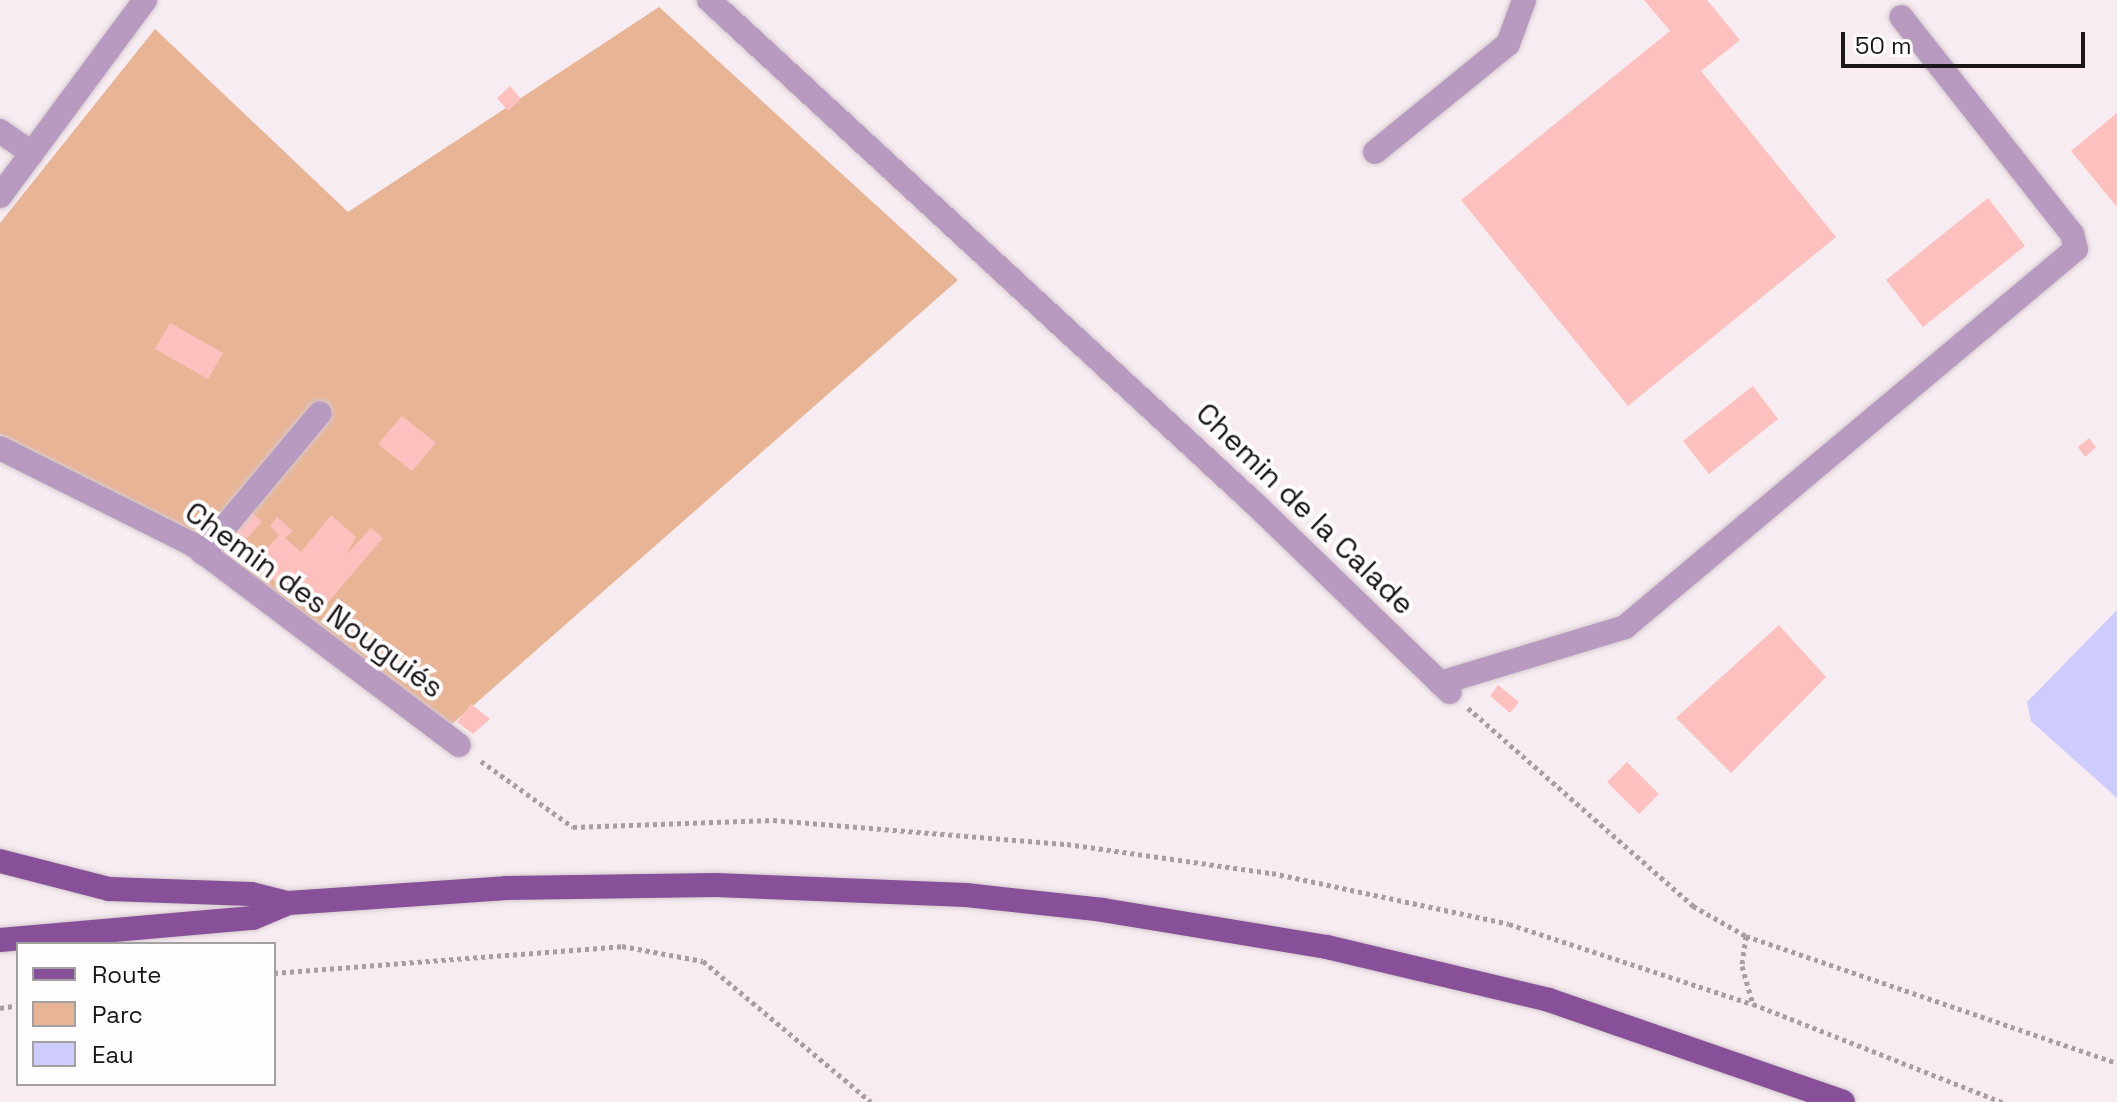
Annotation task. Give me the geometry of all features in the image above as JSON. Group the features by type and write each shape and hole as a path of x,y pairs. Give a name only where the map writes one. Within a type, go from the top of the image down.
{"main road":[{"path":"0,861 109,889 251,894 288,903 506,888 716,885 966,895 1103,910 1327,947 1549,1000 1843,1102"},
{"path":"0,940 253,918 288,903"}],"street":[{"path":"0,196 145,0"},
{"name":"Chemin de la Calade","path":"709,0 1254,503 1445,687"},
{"path":"1375,152 1508,44 1524,0"},
{"path":"1445,687 1625,627 2076,249 2072,234 1901,17"},
{"path":"0,131 32,153"},
{"path":"203,553 320,413"},
{"name":"Chemin des Nouguiés","path":"0,448 203,553 459,745"}],"path":[{"path":"1445,687 1693,906 1746,936 2117,1063"},
{"path":"459,745 573,827 773,820 1067,844 1257,871 1509,924 1753,1004 2002,1102"},
{"path":"1746,936 1742,966 1753,1004"},
{"path":"276,973 622,946 703,961 871,1102"}],"green space":[{"path":"659,7 958,280 451,725 205,549 0,434 0,223 155,29 348,212"}],"water":[{"path":"2117,610 2117,798 2031,721 2027,702"}],"building":[{"path":"1644,0 1707,0 1740,40 1701,71 1836,237 1628,406 1461,200 1670,31"},
{"path":"510,86 521,99 508,111 497,98"},
{"path":"2117,113 2117,207 2071,151"},
{"path":"1988,198 2025,246 1923,327 1886,280"},
{"path":"170,323 223,353 208,379 155,349"},
{"path":"1753,386 1778,419 1709,474 1683,441"},
{"path":"402,416 436,443 412,471 378,444"},
{"path":"2089,438 2096,447 2085,457 2078,447"},
{"path":"252,513 262,522 241,545 229,539"},
{"path":"331,515 356,537 346,555 371,528 383,538 317,615 254,564 279,535 270,526 277,517 293,531 285,538 301,552"},
{"path":"1779,625 1826,677 1731,773 1676,718"},
{"path":"1498,685 1519,702 1510,713 1490,696"},
{"path":"471,704 490,719 473,734 457,722"},
{"path":"1627,762 1659,794 1639,814 1607,782"}]}
